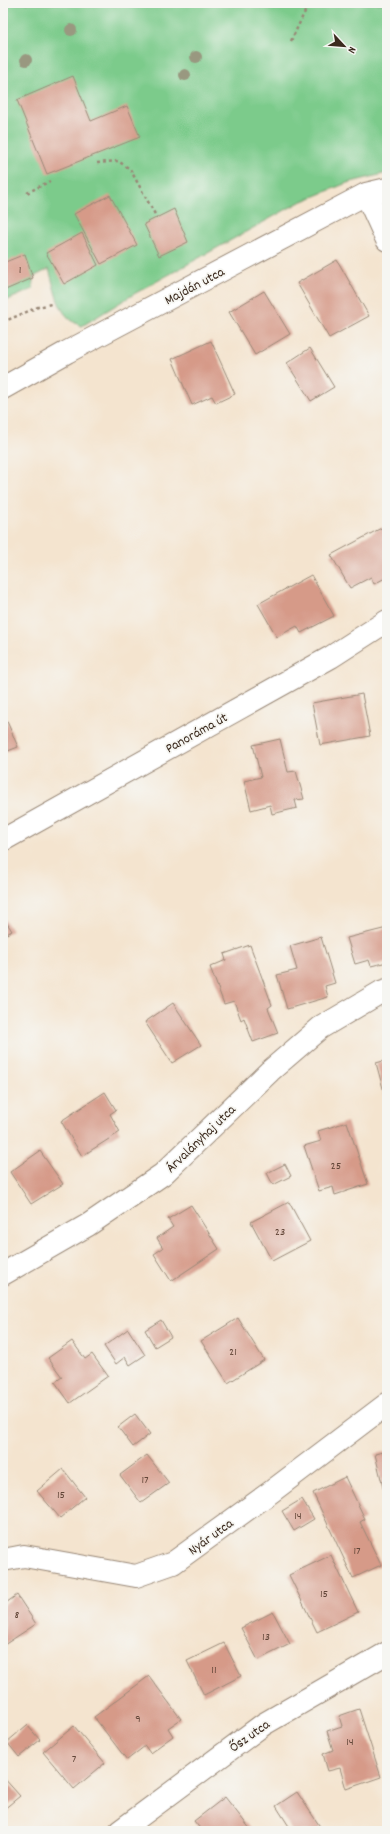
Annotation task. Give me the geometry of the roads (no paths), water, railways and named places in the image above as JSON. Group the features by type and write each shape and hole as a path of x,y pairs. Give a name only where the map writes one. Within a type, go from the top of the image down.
{"street":[{"path":"377,191 387,240"},
{"name":"Majdán utca","path":"3,388 74,349 377,191"},
{"name":"Panoráma út","path":"3,840 331,657 387,620"},
{"name":"Árvalányhaj utca","path":"3,1274 88,1225 163,1174 270,1071 320,1028 381,992 387,990"},
{"name":"Nyár utca","path":"3,1560 24,1556 136,1576 173,1563 271,1492 387,1404"},
{"name":"Ősz utca","path":"120,1831 264,1724 387,1654"}]}
